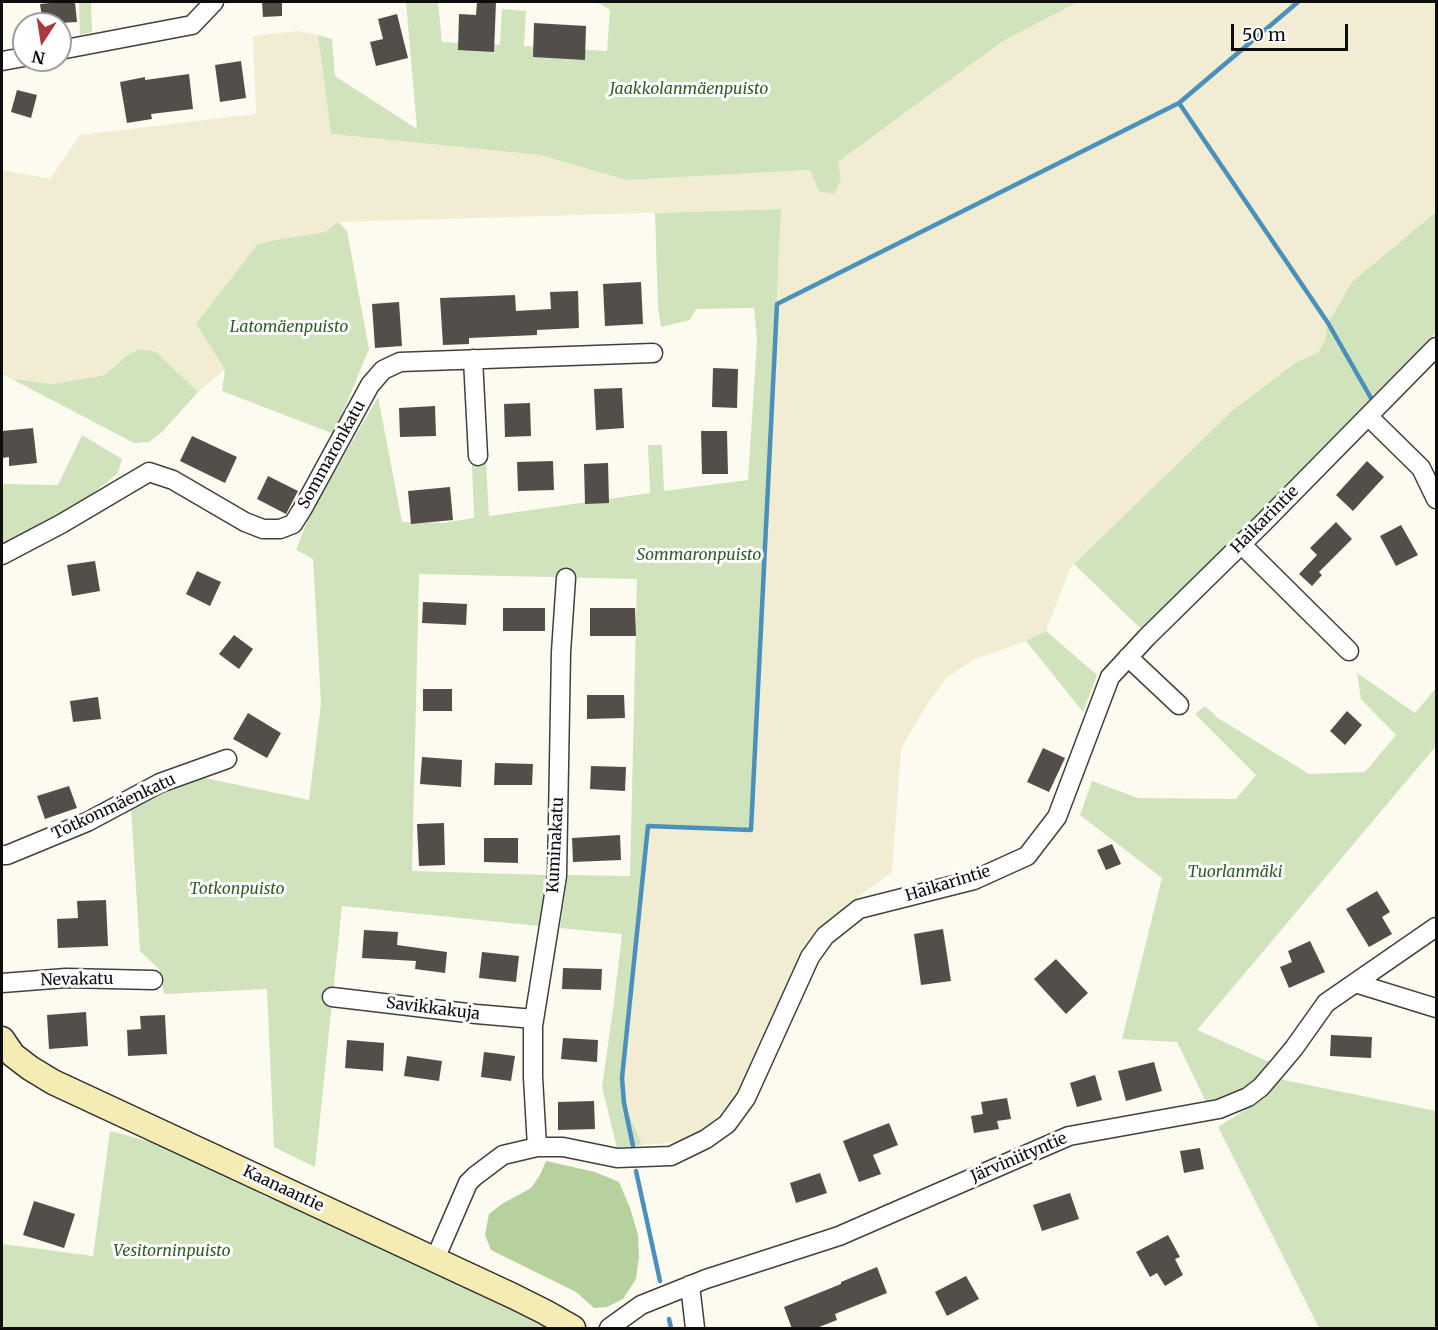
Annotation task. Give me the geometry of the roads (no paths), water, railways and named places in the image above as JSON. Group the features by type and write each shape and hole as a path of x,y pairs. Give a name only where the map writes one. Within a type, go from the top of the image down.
{"street":[{"path":"72,48 192,25 214,2"},
{"name":"Haikarintie","path":"435,1259 468,1183 503,1155 537,1147 563,1147 617,1158 671,1156 706,1139 728,1124 746,1098 810,957 825,936 859,909 974,880 1027,856 1057,817 1110,677 1147,637 1437,347"},
{"name":"Sommaronkatu","path":"2,555 61,524 149,472 173,480 245,522 263,528 280,529 293,524 370,386 383,370 400,362 653,353"},
{"path":"473,358 478,456"},
{"path":"1368,416 1421,468 1437,499"},
{"path":"1241,544 1349,651"},
{"name":"Kuminakatu","path":"537,1147 533,1077 534,1019 557,876 561,652 566,578"},
{"path":"1128,657 1179,705"},
{"name":"Totkonmäenkatu","path":"2,855 7,855 87,822 160,783 227,759"},
{"name":"Järviniityntie","path":"609,1329 640,1305 690,1285 839,1236 1069,1136 1219,1109 1248,1097 1261,1087 1294,1048 1326,1003 1437,927"},
{"name":"Nevakatu","path":"2,984 66,978 153,980"},
{"path":"1355,983 1437,1008"},
{"name":"Savikkakuja","path":"332,997 534,1019"},
{"name":"Kaanaantie","path":"2,1039 13,1055 53,1082 435,1259 545,1312 573,1329"},
{"path":"690,1285 695,1329"}],"waterway":[{"path":"633,1146 624,1103 622,1078 648,826 751,830 777,304 1179,103 1298,2"},
{"path":"1179,103 1328,323 1375,405"},
{"path":"636,1171 660,1281"},
{"path":"669,1319 671,1328"}],"park label":[{"name":"Jaakkolanmäenpuisto","path":"689,89"},
{"name":"Latomäenpuisto","path":"289,327"},
{"name":"Sommaronpuisto","path":"699,555"},
{"name":"Tuorlanmäki","path":"1235,872"},
{"name":"Totkonpuisto","path":"237,889"},
{"name":"Vesitorninpuisto","path":"172,1251"}]}
